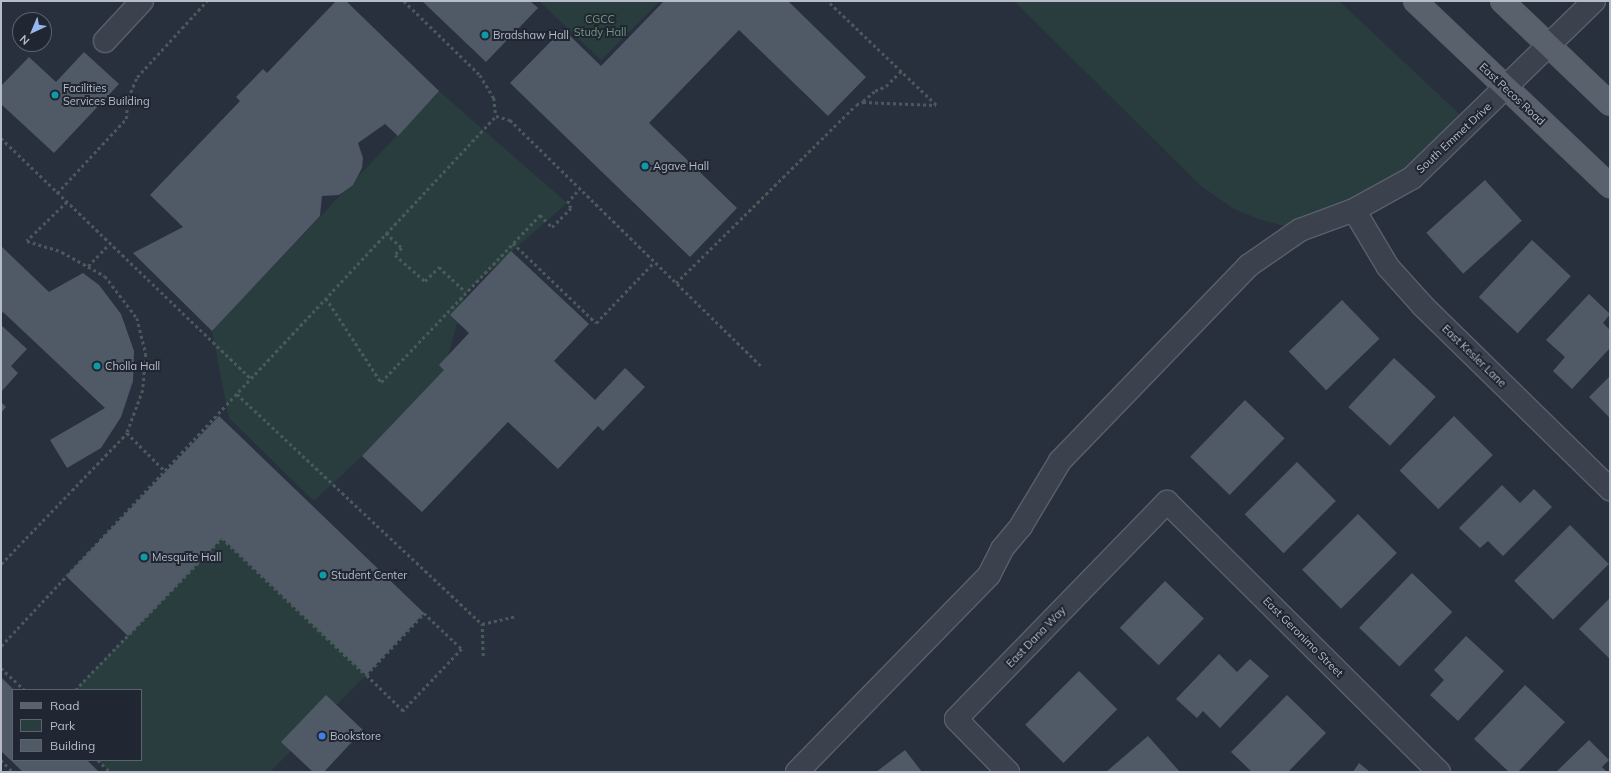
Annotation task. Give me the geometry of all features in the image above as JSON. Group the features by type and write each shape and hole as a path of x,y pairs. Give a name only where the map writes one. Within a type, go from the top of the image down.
{"main road":[{"name":"East Pecos Road","path":"1415,1 1610,186"},
{"path":"1502,1 1610,104"}],"street":[{"path":"105,41 142,1"},
{"name":"South Emmet Drive","path":"797,772 989,575 1002,549 1021,526 1060,460 1248,266 1300,230 1354,210 1412,178 1594,1"},
{"name":"East Kesler Lane","path":"1354,210 1388,267 1423,306 1610,489"},
{"name":"East Dana Way","path":"1008,772 956,719 1167,502"},
{"name":"East Geronimo Street","path":"1167,502 1439,772"}],"path":[{"path":"57,193 126,119 128,98 137,77 207,1"},
{"path":"1,646 496,116 494,98 480,75 404,1"},
{"path":"827,1 936,105 863,102"},
{"path":"676,283 850,110 863,102 874,91 886,86 901,71"},
{"path":"496,116 510,120 761,366"},
{"path":"1,138 251,379"},
{"path":"326,298 381,382 540,215 552,226 572,208 567,202 579,189"},
{"path":"1,564 127,433 143,390 146,354 137,318 105,276 62,252 27,241 67,202"},
{"path":"386,233 402,248 395,254 425,281 439,267 466,292"},
{"path":"88,266 110,243"},
{"path":"513,243 596,324 654,262"},
{"path":"237,394 482,624 483,656"},
{"path":"127,433 165,471"},
{"path":"76,689 222,538 366,675 403,710 462,649 424,613 366,675"},
{"path":"482,624 516,616"},
{"path":"1,668 24,689"},
{"path":"1,760 13,772"},
{"path":"99,761 110,772"}],"green space":[{"name":"CGCC Study Hall","path":"539,1 660,1 601,60"},
{"path":"1014,1 1339,1 1470,124 1412,178 1300,230 1261,220 1234,209 1200,185"},
{"path":"439,91 567,203 466,292 444,370 362,456 314,501 229,418 212,331"},
{"path":"222,538 366,675 270,772 110,772 99,761 142,761 142,689 76,689"}],"building":[{"path":"336,1 346,1 439,91 398,136 385,124 358,143 363,158 362,168 353,185 339,195 322,196 320,216 212,331 133,253 183,227 150,195 240,101 236,97 263,69 267,73"},
{"name":"Bradshaw Hall","path":"422,1 530,1 538,8 486,62"},
{"name":"Agave Hall","path":"664,1 788,1 866,77 828,116 739,30 649,123 737,208 690,257 510,83 563,29 601,66"},
{"name":"Facilities Services Building","path":"84,52 119,84 54,153 1,104 1,86 29,57 56,82"},
{"path":"1485,180 1522,221 1463,274 1426,233"},
{"path":"1532,240 1571,276 1518,333 1479,297"},
{"name":"Cholla Hall","path":"1,246 49,292 83,273 99,285 121,314 134,351 133,381 121,417 101,448 67,468 50,440 105,408 3,312 1,314"},
{"path":"511,251 589,324 554,361 595,400 625,368 645,387 603,431 598,426 558,469 508,422 422,512 362,456 444,370 439,365 469,333 450,315"},
{"path":"1589,294 1610,314 1603,323 1610,330 1610,348 1572,389 1553,371 1565,357 1546,340"},
{"path":"1342,300 1380,339 1326,390 1289,351"},
{"path":"1,325 27,349 11,366 18,373 1,392"},
{"path":"1394,358 1436,397 1390,446 1348,407"},
{"path":"1610,376 1610,418 1589,397"},
{"path":"1245,400 1285,438 1230,495 1190,457"},
{"path":"1,402 6,407 1,413"},
{"name":"Student Center","path":"219,416 424,613 366,675 222,538 128,636 66,576"},
{"path":"1454,416 1493,455 1438,509 1400,470"},
{"path":"1297,462 1336,501 1284,553 1245,514"},
{"path":"1502,485 1520,503 1534,489 1552,507 1503,556 1488,541 1480,548 1459,528"},
{"path":"1358,514 1397,553 1341,609 1302,570"},
{"path":"1570,525 1609,564 1553,620 1514,581"},
{"path":"1412,573 1452,612 1399,667 1359,628"},
{"path":"1165,581 1204,619 1159,665 1120,628"},
{"path":"1610,598 1610,659 1579,629"},
{"path":"1466,636 1504,671 1458,721 1430,695 1444,680 1434,670"},
{"path":"1219,654 1237,672 1250,659 1269,676 1220,728 1203,711 1197,718 1176,699"},
{"path":"1079,671 1117,709 1063,763 1025,725"},
{"path":"1,677 13,689 12,761 88,761 99,772 23,772 1,751"},
{"path":"1525,685 1565,722 1518,772 1509,772 1474,739"},
{"name":"Bookstore","path":"326,695 363,730 324,772 313,772 281,742"},
{"path":"1287,695 1326,733 1288,772 1252,772 1231,752"},
{"path":"1148,736 1180,772 1106,772"},
{"path":"1589,740 1609,760 1602,767 1607,772 1556,772"},
{"path":"905,750 922,772 876,772"},
{"path":"1359,763 1370,772 1353,772"}],"place":[{"name":"Bradshaw Hall","path":"485,35"},
{"name":"Facilities Services Building","path":"55,95"},
{"name":"Agave Hall","path":"645,166"},
{"name":"Cholla Hall","path":"97,366"},
{"name":"Mesquite Hall","path":"144,557"},
{"name":"Student Center","path":"323,575"},
{"name":"Bookstore","path":"322,736"}]}
